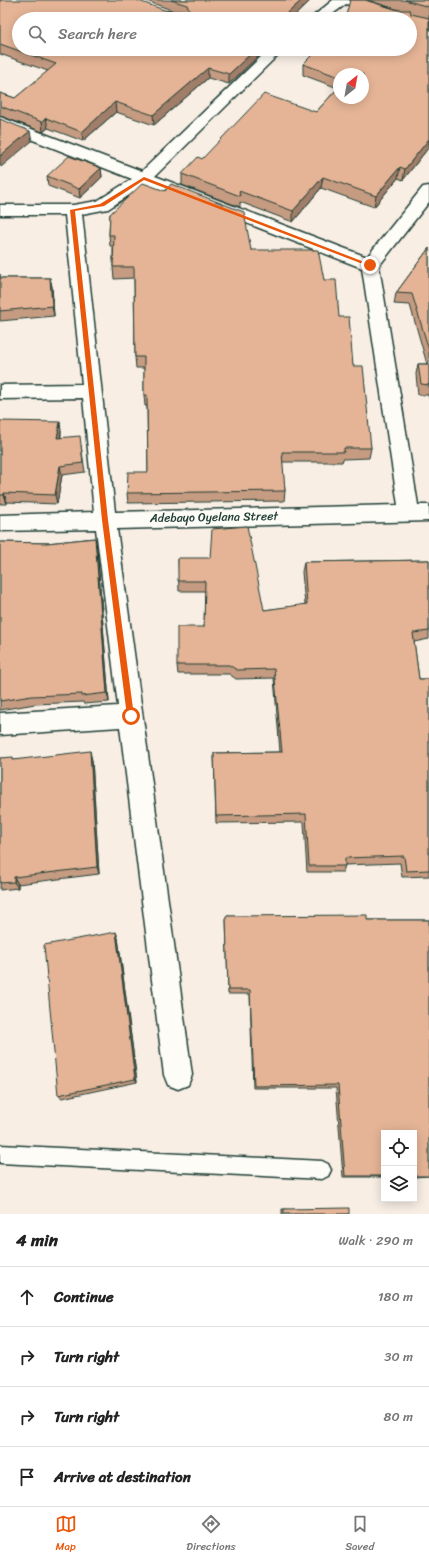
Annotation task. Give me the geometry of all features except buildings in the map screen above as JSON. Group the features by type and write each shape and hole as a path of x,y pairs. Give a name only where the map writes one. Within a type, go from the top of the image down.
{"street":[{"path":"326,12 342,0"},
{"path":"348,0 388,12"},
{"path":"417,20 429,24"},
{"path":"0,210 72,210 102,205 144,178 267,56"},
{"path":"0,122 370,265"},
{"path":"409,513 370,265 429,191"},
{"path":"72,210 93,391 105,520 178,1075"},
{"path":"0,392 93,391"},
{"name":"Adebayo Oyelana Street","path":"0,523 429,513"},
{"path":"0,724 131,716"}],"lane":[{"path":"0,1154 322,1170"}],"route":[{"path":"131,716 105,520 93,391 72,210 102,205 144,178 370,265"}]}
